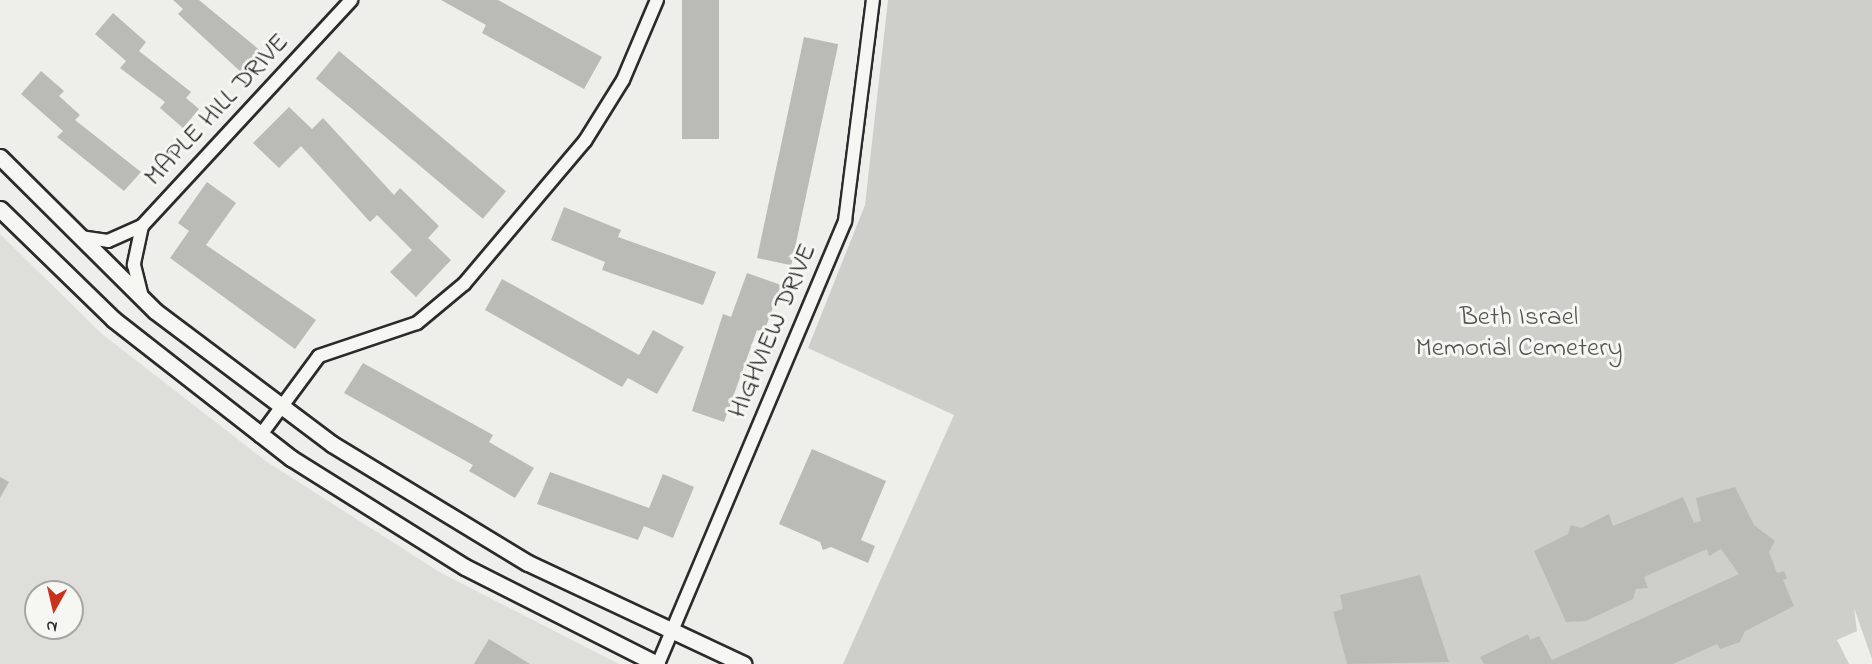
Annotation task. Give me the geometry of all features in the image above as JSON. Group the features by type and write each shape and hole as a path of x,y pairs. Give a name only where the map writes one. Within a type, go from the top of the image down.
{"street":[{"name":"MAPLE HILL DRIVE","path":"67,228 108,241 142,226 351,0"},
{"path":"260,436 279,407 326,351 417,323 465,284 585,141 622,80 657,0"},
{"name":"HIGHVIEW DRIVE","path":"657,664 845,221 873,0"},
{"path":"0,157 67,228 143,300 279,407 456,522 669,632 744,664"},
{"path":"0,209 113,319 260,436 465,567 657,664"},
{"name":"MAPLE HILL DRIVE","path":"142,226 134,266 143,300"}],"shaded area":[{"path":"0,234 102,334 267,462 441,573 619,664 0,664"}],"green space":[{"name":"Beth Israel Memorial Cemetery","path":"888,0 1872,0 1872,659 1854,608 1857,631 1837,640 1849,664 843,664 954,415 808,348 865,205"}],"building":[{"path":"173,0 199,0 262,52 242,73 178,14 183,9"},
{"path":"441,0 498,0 602,57 584,89 482,33 486,25"},
{"path":"682,0 719,0 719,139 682,139"},
{"path":"113,13 146,42 139,51 191,92 186,98 199,109 183,128 160,108 165,102 120,68 126,61 95,34"},
{"path":"804,37 838,44 791,265 757,258"},
{"path":"339,51 506,191 483,219 316,79"},
{"path":"41,71 64,91 59,96 80,115 75,120 141,172 124,191 57,137 63,131 21,94"},
{"path":"289,107 312,129 323,118 394,195 400,188 439,226 428,238 451,260 416,297 390,272 412,250 377,215 370,222 301,146 279,168 253,143"},
{"path":"207,182 236,203 206,245 316,320 295,349 170,258 189,231 178,223"},
{"path":"564,207 621,230 618,237 716,272 703,305 602,270 605,262 551,240"},
{"path":"747,273 781,285 764,332 757,330 724,422 692,411 723,314 731,317"},
{"path":"502,279 639,355 653,330 684,347 657,394 628,378 622,387 485,310"},
{"path":"363,363 493,435 489,442 534,468 515,498 469,471 473,465 344,393"},
{"path":"812,449 886,481 861,540 875,546 868,563 831,547 823,550 820,542 779,524"},
{"path":"550,472 649,508 663,474 694,487 673,538 644,526 638,540 537,504"},
{"path":"0,477 9,482 0,498"},
{"path":"1735,487 1754,525 1775,541 1769,552 1777,573 1784,571 1787,578 1783,580 1794,606 1745,631 1740,642 1720,649 1717,644 1673,664 1484,664 1480,657 1528,634 1530,640 1539,636 1552,660 1739,574 1721,549 1709,556 1707,549 1644,577 1648,588 1636,589 1633,599 1586,621 1566,622 1534,551 1568,534 1571,525 1581,528 1609,514 1613,526 1683,497 1694,523 1701,521 1696,498"},
{"path":"1420,575 1449,662 1347,664 1333,612 1343,609 1340,595"},
{"path":"489,639 530,664 474,664"}]}
